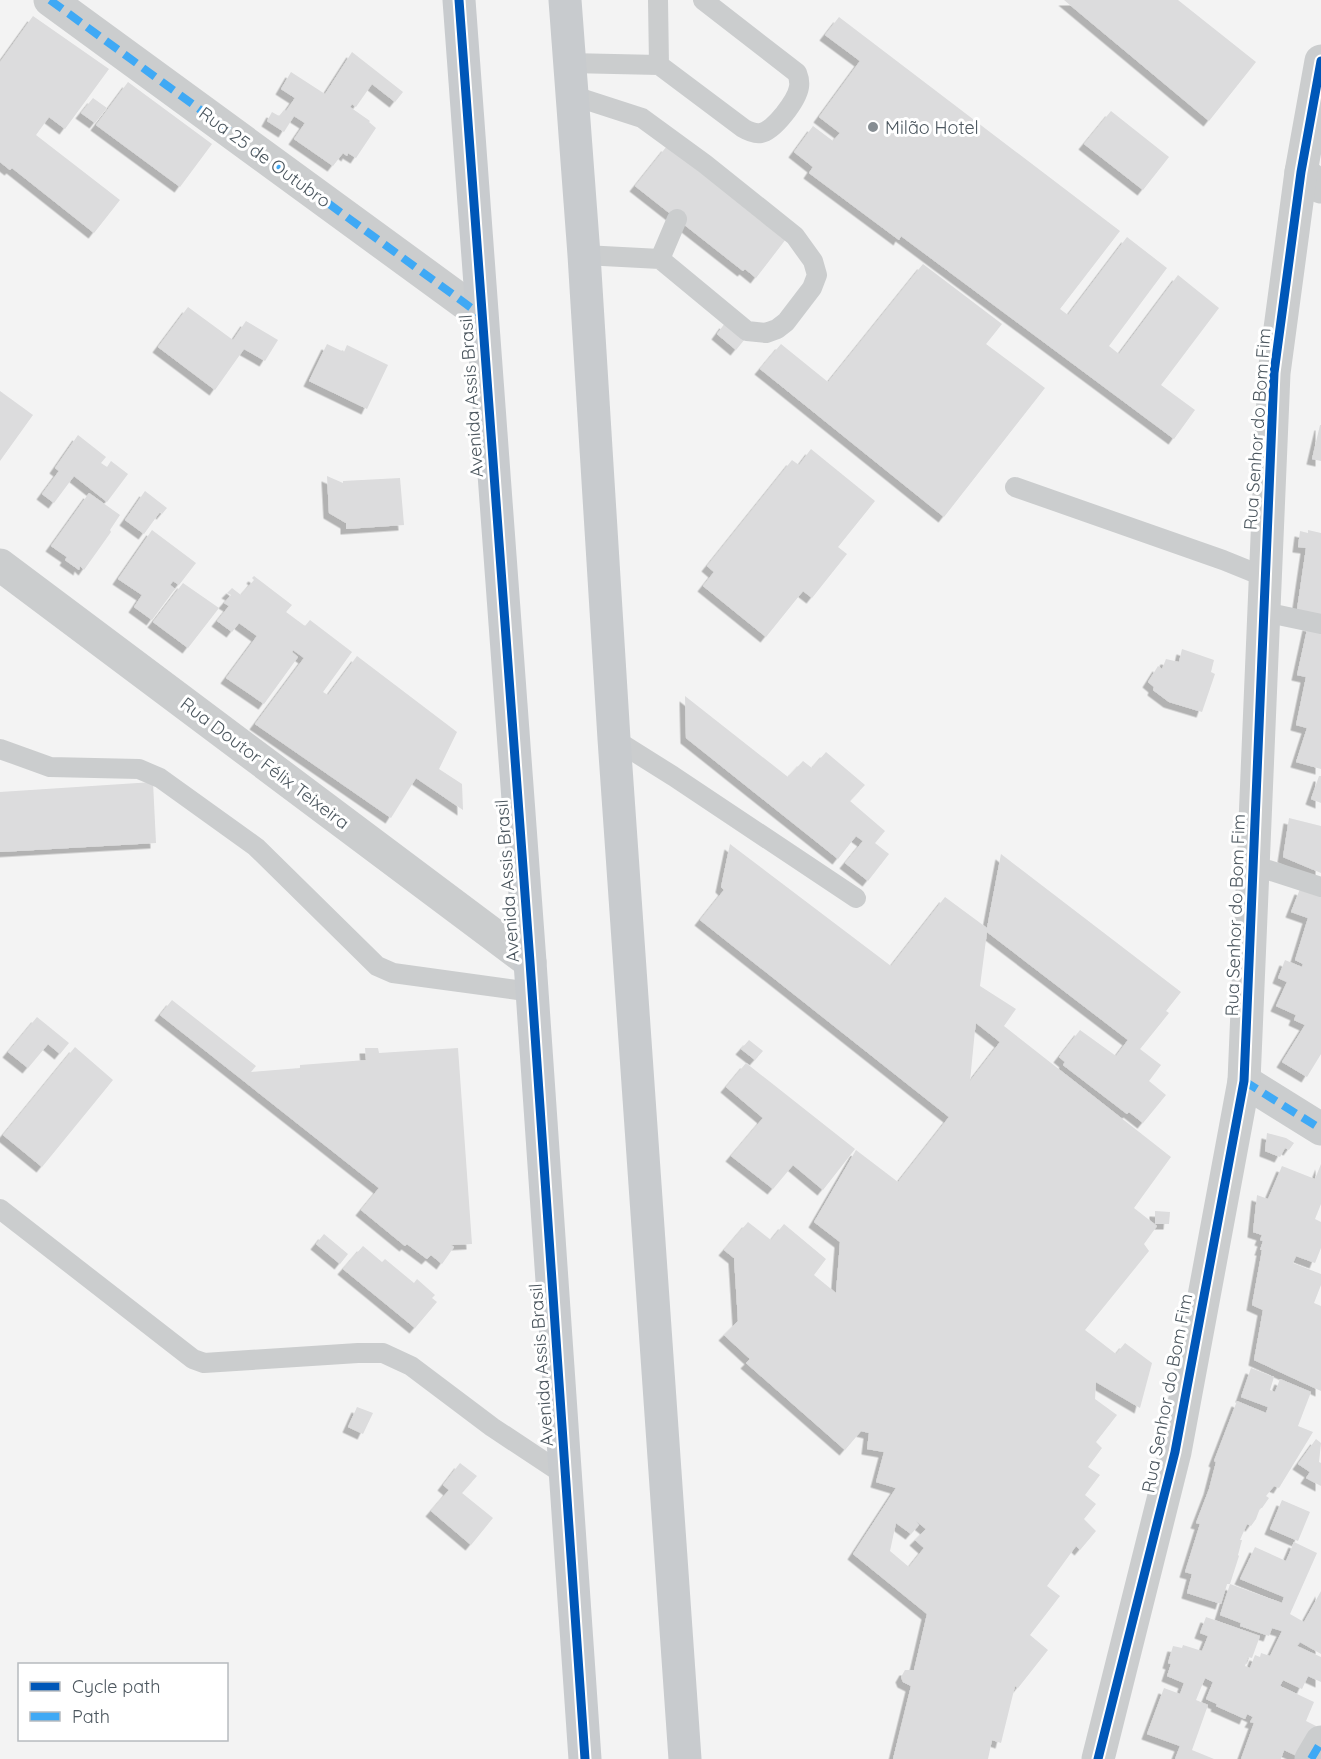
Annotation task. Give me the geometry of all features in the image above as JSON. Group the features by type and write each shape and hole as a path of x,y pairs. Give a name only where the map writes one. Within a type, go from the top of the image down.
{"main road":[{"name":"Avenida Assis Brasil","path":"459,0 531,977 585,1759"},
{"path":"565,0 685,1759"}],"street":[{"name":"Rua 25 de Outubro","path":"50,0 481,315"},
{"name":"Rua Senhor do Bom Fim","path":"1098,1759 1175,1452 1244,1081 1274,373 1311,179 1321,61"},
{"name":"Rua Doutor Félix Teixeira","path":"0,565 531,977"},
{"path":"1244,1081 1321,1129"},
{"path":"1311,1759 1321,1742"}],"lane":[{"path":"658,0 659,65"},
{"path":"570,79 659,65 742,128 752,133 770,129 796,95 800,80 792,68 703,0"},
{"path":"570,79 642,118 703,168 795,236 816,267 817,274 813,288 786,322 766,333 747,331 660,259 584,255"},
{"path":"660,259 677,219"},
{"path":"1016,487 1223,560 1265,578"},
{"path":"1264,612 1321,624"},
{"path":"614,739 856,898"},
{"path":"0,749 50,767 139,769 160,778 256,847 377,966 385,970 446,981 531,977"},
{"path":"1253,865 1321,887"},
{"path":"0,1209 193,1359 204,1363 383,1353 411,1366 492,1427 566,1476"}],"building":[{"path":"1064,0 1178,0 1256,62 1209,121"},
{"path":"33,16 109,69 65,129 49,117 36,135 120,200 94,233 12,168 10,170 0,162 0,62"},
{"path":"839,17 1120,231 1060,309 1068,315 1127,237 1167,268 1109,346 1119,354 1178,275 1219,308 1161,385 1195,410 1174,439 901,236 899,240 809,173 813,167 794,152 813,126 833,141 840,133 819,117 860,61 825,35"},
{"path":"352,52 403,92 395,102 372,84 356,107 352,104 350,107 376,128 356,158 343,153 333,166 294,139 305,123 294,116 284,132 267,121 272,112 279,116 284,110 286,111 295,98 281,89 291,72 325,94"},
{"path":"128,82 212,144 180,187 96,125"},
{"path":"93,98 107,108 95,123 81,113"},
{"path":"1111,111 1169,157 1143,190 1084,144"},
{"path":"667,146 786,239 756,278 745,269 743,271 635,186"},
{"path":"923,264 1002,324 986,344 1045,388 944,517 760,369 781,344 828,382"},
{"path":"188,307 233,340 246,321 278,340 265,361 244,349 215,390 158,347"},
{"path":"725,323 745,339 736,350 717,334"},
{"path":"327,344 344,352 347,345 388,365 367,409 309,381"},
{"path":"0,391 33,415 0,461"},
{"path":"1321,425 1321,461 1312,459"},
{"path":"78,435 106,457 101,463 107,467 111,461 128,474 107,502 74,476 54,503 42,494 59,471 55,468"},
{"path":"811,449 875,501 838,547 847,554 812,598 803,591 766,637 703,586 714,572 707,566 792,460 799,465"},
{"path":"327,476 343,483 343,481 400,478 404,525 346,529 346,523 329,513"},
{"path":"145,491 167,508 162,514 160,512 144,534 125,520"},
{"path":"89,493 120,515 84,570 80,566 79,570 65,560 67,557 51,546"},
{"path":"152,530 196,563 179,585 173,581 170,585 175,589 152,620 134,607 142,595 118,579"},
{"path":"1308,530 1321,533 1321,622 1296,616 1306,548 1298,547 1300,531 1308,533"},
{"path":"254,576 292,605 286,612 305,626 310,620 352,652 323,692 328,695 357,656 457,732 439,769 462,784 463,810 416,778 391,818 255,724 304,658 293,650 292,652 298,657 264,704 226,678 257,636 239,623 232,632 217,621 229,606 224,603 231,595 227,593 232,588 241,595 254,580 252,578"},
{"path":"183,583 219,608 188,648 153,622"},
{"path":"1308,625 1321,628 1321,769 1296,762 1307,728 1296,725 1306,677 1297,675"},
{"path":"1182,649 1214,660 1211,672 1215,674 1202,712 1169,702 1153,690 1154,687 1148,682 1158,666 1162,669 1166,659 1179,662"},
{"path":"685,696 788,777 803,761 812,768 826,752 865,785 850,801 885,831 875,843 889,854 868,881 845,863 863,841 856,836 838,859 686,738"},
{"path":"1319,776 1321,776 1321,803 1311,799"},
{"path":"153,782 156,843 0,852 0,792"},
{"path":"1289,818 1321,826 1321,873 1283,857"},
{"path":"730,844 891,966 945,897 987,928 1001,854 1181,992 1166,1011 1169,1013 1140,1049 1161,1065 1149,1081 1166,1095 1143,1123 1129,1112 1127,1114 1063,1065 1065,1062 1059,1057 1080,1030 1116,1056 1128,1040 987,932 980,986 1016,1009 1004,1026 1171,1157 1134,1208 1157,1226 1144,1244 1149,1251 1085,1330 1116,1354 1125,1343 1152,1363 1140,1408 1096,1382 1095,1399 1117,1415 1096,1442 1102,1448 1088,1467 1100,1475 1085,1495 1096,1504 1084,1519 1096,1531 1080,1550 1076,1546 1047,1586 1060,1596 1030,1635 1048,1650 1018,1688 1015,1686 1001,1743 992,1740 988,1759 893,1759 911,1686 903,1682 901,1677 905,1670 914,1670 927,1614 853,1554 896,1488 876,1482 884,1452 867,1449 869,1433 861,1431 845,1450 746,1363 750,1359 724,1335 738,1321 734,1258 724,1250 748,1222 771,1240 784,1224 826,1259 814,1275 836,1293 840,1242 814,1222 856,1150 898,1182 949,1117 700,920 724,890 721,887","holes":["976,1023 1000,1042 970,1081 975,1030","916,1521 926,1529 915,1540 924,1548 909,1567 890,1551 896,1523 911,1534 919,1525"]},
{"path":"1300,889 1321,896 1321,1054 1307,1077 1282,1062 1305,1025 1294,1020 1296,1015 1276,1006 1287,982 1278,978 1285,960 1302,967 1303,964 1295,960 1308,918 1291,912"},
{"path":"172,1000 256,1066 251,1072 300,1068 300,1065 366,1060 365,1048 378,1048 379,1053 458,1048 472,1244 451,1245 454,1247 442,1264 431,1255 427,1259 407,1244 405,1246 361,1210 379,1188 160,1015"},
{"path":"37,1017 69,1043 60,1054 48,1044 28,1068 8,1052"},
{"path":"749,1040 763,1051 755,1060 741,1049"},
{"path":"75,1047 113,1080 42,1167 3,1135"},
{"path":"746,1063 855,1149 823,1190 793,1165 773,1189 731,1156 763,1118 726,1087"},
{"path":"1267,1133 1286,1138 1294,1143 1289,1150 1285,1148 1280,1157 1265,1151"},
{"path":"1321,1164 1321,1204 1315,1219 1321,1222 1321,1248 1315,1263 1296,1256 1293,1263 1321,1274 1321,1285 1314,1303 1321,1306 1321,1391 1254,1360 1263,1310 1252,1305 1263,1241 1260,1240 1262,1235 1253,1232 1257,1195 1268,1199 1282,1166 1315,1179"},
{"path":"1155,1211 1170,1212 1169,1224 1155,1224"},
{"path":"324,1234 348,1254 340,1264 316,1244"},
{"path":"363,1246 382,1262 385,1259 414,1283 417,1279 435,1295 432,1298 437,1302 415,1328 343,1269"},
{"path":"1251,1368 1274,1377 1270,1390 1275,1392 1280,1379 1311,1392 1298,1426 1313,1432 1279,1488 1274,1486 1266,1496 1269,1498 1260,1508 1256,1519 1251,1526 1247,1524 1240,1540 1242,1540 1239,1556 1230,1584 1227,1584 1221,1604 1187,1593 1192,1574 1185,1572 1200,1524 1196,1523 1209,1489 1216,1462 1214,1461 1237,1401 1266,1413 1268,1407 1241,1397"},
{"path":"357,1407 373,1413 363,1434 348,1427"},
{"path":"1316,1439 1321,1443 1319,1462 1321,1463 1321,1486 1306,1478 1310,1472 1298,1464"},
{"path":"460,1463 477,1476 462,1493 493,1518 471,1545 431,1511 449,1490 443,1485"},
{"path":"1282,1500 1310,1512 1298,1541 1270,1529"},
{"path":"1294,1542 1317,1553 1290,1614 1304,1622 1321,1591 1321,1654 1300,1642 1297,1646 1321,1657 1321,1682 1308,1676 1302,1689 1283,1680 1280,1686 1314,1702 1306,1721 1316,1726 1310,1745 1299,1757 1284,1750 1281,1759 1241,1759 1254,1723 1250,1722 1253,1717 1247,1714 1245,1719 1206,1699 1213,1682 1205,1678 1196,1700 1208,1705 1192,1750 1214,1759 1175,1759 1180,1746 1147,1734 1164,1688 1180,1694 1184,1683 1167,1676 1173,1646 1182,1648 1183,1645 1202,1651 1208,1636 1200,1633 1206,1617 1260,1636 1252,1658 1248,1657 1245,1666 1250,1668 1255,1655 1260,1657 1261,1653 1270,1656 1282,1631 1272,1628 1269,1636 1240,1626 1241,1623 1220,1615 1230,1584 1282,1603 1284,1597 1240,1579 1255,1547 1286,1561"}],"marked path":[{"path":"50,0 481,315"},
{"path":"1244,1081 1321,1129"},
{"path":"1311,1759 1321,1742"}],"cycle path":[{"path":"459,0 530,962 585,1759"},
{"path":"1098,1759 1175,1452 1244,1081 1274,373 1301,172 1321,61"}],"place":[{"name":"Milão Hotel","path":"873,127"}]}
